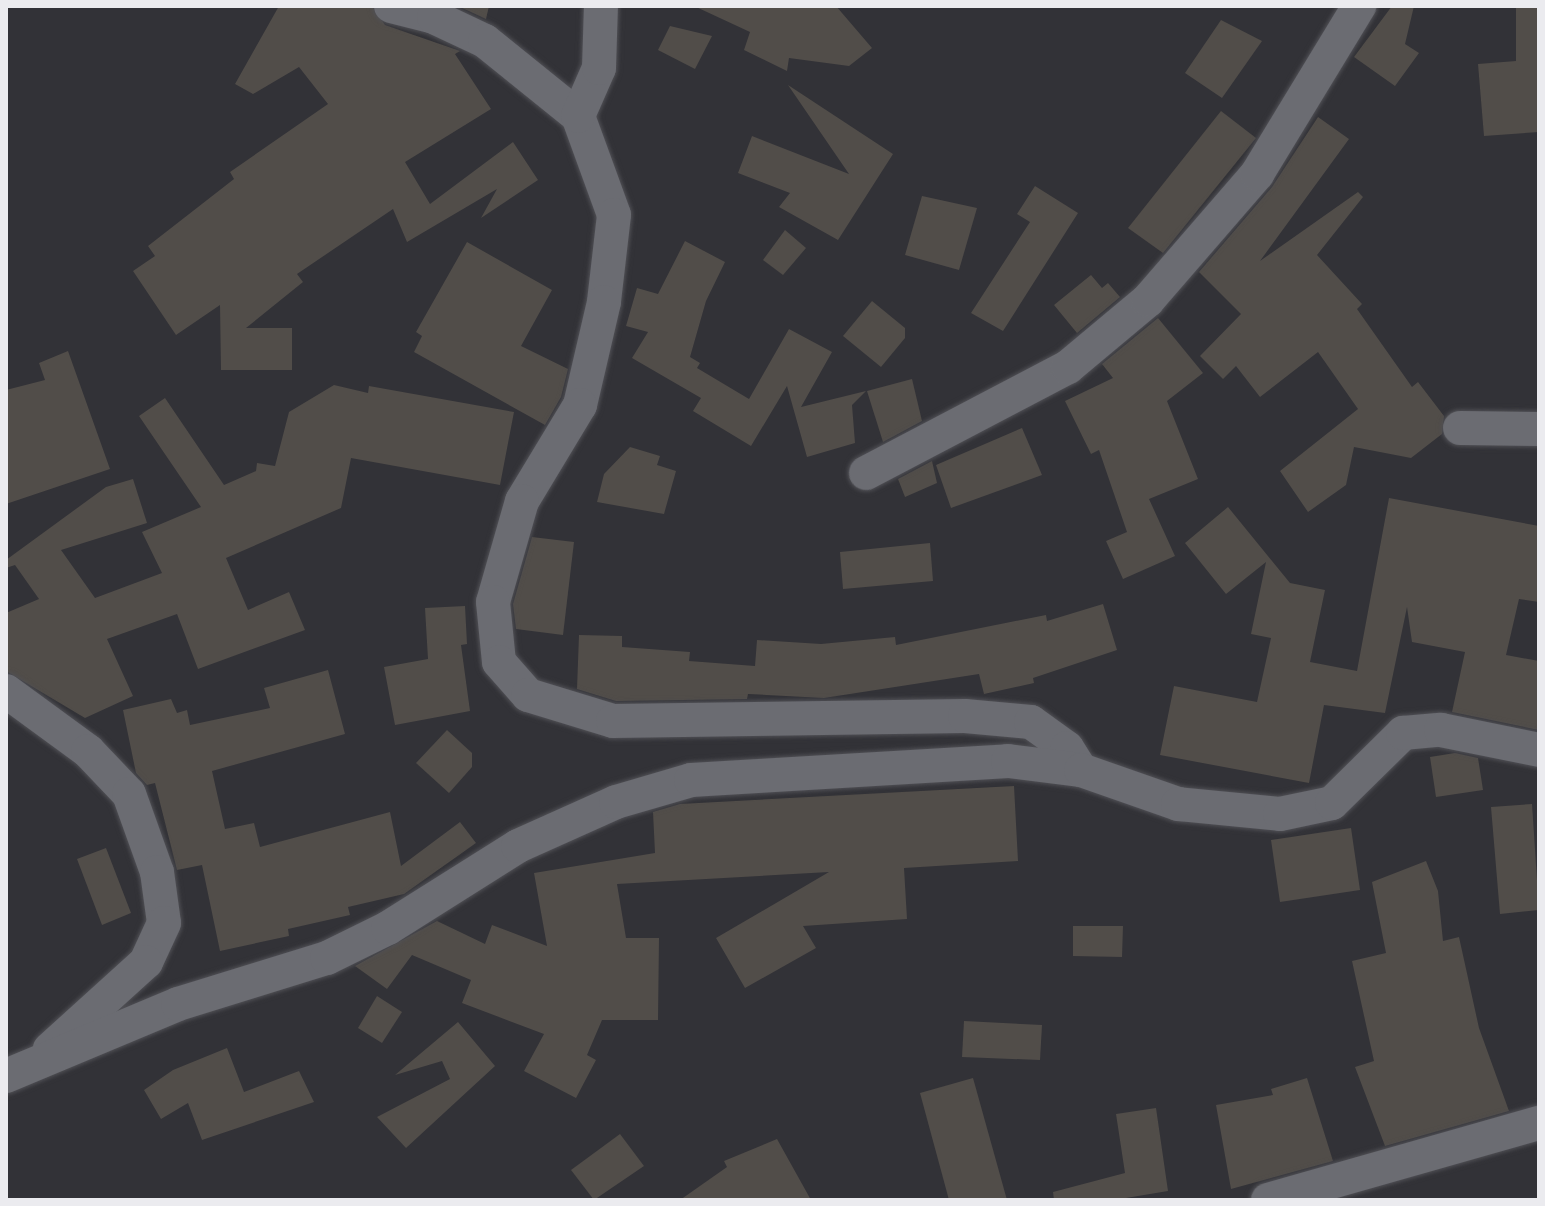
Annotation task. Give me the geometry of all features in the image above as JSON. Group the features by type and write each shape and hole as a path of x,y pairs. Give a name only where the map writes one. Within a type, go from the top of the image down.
{"street":[{"path":"363,7 379,6"},
{"path":"391,6 434,17 485,41 578,116 614,215 604,302 580,405 522,501 493,602 499,662 528,695 613,721 965,716 1031,722 1067,748 1081,770"},
{"path":"578,116 599,68 601,6"},
{"path":"866,473 1068,367 1148,300 1257,174 1359,6"},
{"path":"1460,428 1539,429"},
{"path":"6,691 88,751 129,794 157,872 164,923 146,962 21,1070"},
{"path":"21,1070 178,1004 327,958 388,928 518,846 616,802 691,780 1008,761 1081,770 1178,804 1280,814 1332,803 1403,733 1441,730 1539,750"},
{"path":"1268,1200 1539,1123"}],"building":[{"path":"279,6 372,6 385,25 460,51 455,54 491,109 405,162 430,204 513,142 538,180 481,218 497,189 407,242 393,209 297,274 303,282 246,328 292,328 292,370 221,370 220,305 176,335 133,271 155,256 148,246 234,179 230,172 328,104 299,67 253,94 235,84"},
{"path":"458,6 489,6 486,19"},
{"path":"694,6 836,6 872,48 849,66 789,58 787,71 744,50 750,32"},
{"path":"1392,6 1414,6 1405,44 1419,53 1395,86 1354,57"},
{"path":"1516,6 1539,6 1539,132 1484,136 1478,64 1516,61"},
{"path":"1221,20 1262,41 1222,98 1185,73"},
{"path":"670,26 712,36 695,69 658,50"},
{"path":"788,85 893,154 838,240 779,207 790,193 738,173 752,136 849,174"},
{"path":"1221,111 1256,138 1163,253 1128,228"},
{"path":"1318,117 1349,139 1260,261 1358,192 1363,197 1317,255 1362,304 1357,309 1412,387 1418,382 1444,416 1442,434 1411,458 1354,447 1346,485 1308,512 1280,471 1358,409 1318,352 1260,397 1236,366 1223,379 1200,356 1241,314 1199,272 1272,187"},
{"path":"1035,186 1078,213 1003,331 971,313 1030,222 1017,214"},
{"path":"922,196 977,208 959,270 905,255"},
{"path":"785,230 806,248 783,275 763,260"},
{"path":"685,241 725,262 706,301 690,357 700,363 697,368 749,399 789,329 832,352 801,407 866,391 852,405 855,443 807,457 787,386 751,446 693,411 701,398 632,358 648,332 626,326 637,288 658,294"},
{"path":"467,242 552,290 521,346 568,369 561,397 545,425 414,352 422,336 416,332"},
{"path":"1091,275 1102,288 1108,283 1120,297 1077,333 1054,305"},
{"path":"872,301 905,328 905,338 881,367 843,336"},
{"path":"1158,318 1203,373 1167,401 1198,479 1149,499 1175,556 1123,579 1106,541 1127,532 1099,450 1091,454 1065,401 1113,378 1102,364"},
{"path":"68,351 110,469 6,504 6,390 45,380 39,363"},
{"path":"912,379 922,421 883,442 867,391"},
{"path":"334,385 368,393 369,386 514,412 500,485 351,458 341,508 226,558 248,610 289,592 305,630 198,669 177,614 107,639 133,696 85,718 6,671 6,613 39,599 15,565 6,568 6,560 106,487 133,479 147,523 61,550 95,598 162,573 142,532 201,507 139,416 165,398 224,485 256,471 257,463 275,466 289,412"},
{"path":"1022,428 1042,475 951,508 936,465"},
{"path":"630,447 660,456 657,465 676,471 664,514 597,502 604,474"},
{"path":"932,461 937,483 905,497 898,479"},
{"path":"1389,498 1539,526 1539,602 1519,599 1506,655 1539,661 1539,730 1452,712 1465,652 1412,642 1407,607 1385,713 1324,705 1309,783 1160,755 1174,686 1257,702 1271,638 1251,634 1266,562 1226,594 1185,543 1228,507 1290,583 1325,590 1310,662 1357,671"},
{"path":"532,537 574,542 563,635 516,629 513,604"},
{"path":"930,543 933,581 843,589 840,552"},
{"path":"1103,604 1117,650 1033,678 1034,683 984,694 979,674 824,698 748,694 747,699 616,701 577,689 579,635 622,636 622,647 690,652 689,661 755,666 757,640 821,644 895,637 896,645 1046,615 1047,621"},
{"path":"465,606 467,644 461,645 470,711 395,725 384,667 428,659 425,608"},
{"path":"328,670 345,734 212,771 225,829 254,823 260,847 390,812 401,866 460,822 476,843 404,894 348,907 350,915 288,929 289,936 220,951 202,865 177,870 155,783 147,785 136,773 123,710 171,699 177,713 187,710 190,725 270,708 264,688"},
{"path":"447,730 472,753 472,767 449,793 416,763"},
{"path":"1455,753 1478,758 1483,790 1436,797 1430,757"},
{"path":"1014,786 1018,861 904,868 907,919 803,926 816,948 745,988 716,938 829,872 617,884 626,938 659,938 658,1020 602,1020 587,1055 596,1060 576,1098 524,1071 544,1034 462,1003 471,980 412,955 387,989 355,966 437,921 485,944 492,925 547,946 534,873 655,853 653,812 680,804"},
{"path":"1532,804 1539,910 1500,914 1491,807"},
{"path":"1351,828 1360,890 1280,902 1271,840"},
{"path":"106,848 131,913 102,925 77,859"},
{"path":"1426,861 1438,891 1443,941 1459,937 1479,1028 1509,1111 1385,1146 1355,1067 1374,1061 1352,961 1386,953 1372,882"},
{"path":"1073,926 1123,926 1122,957 1073,956"},
{"path":"377,996 402,1012 382,1043 358,1028"},
{"path":"964,1021 1042,1025 1040,1060 962,1057"},
{"path":"458,1022 495,1066 406,1148 377,1117 450,1079 442,1061 395,1075"},
{"path":"227,1048 244,1092 299,1071 314,1102 202,1140 188,1103 161,1119 144,1090 173,1070"},
{"path":"973,1078 1007,1200 949,1200 920,1093"},
{"path":"1307,1078 1333,1161 1231,1189 1216,1105 1273,1095 1271,1089"},
{"path":"1156,1108 1168,1191 1114,1200 1054,1200 1053,1192 1125,1173 1116,1114"},
{"path":"620,1134 644,1166 594,1200 571,1170"},
{"path":"777,1139 811,1200 680,1200 727,1167 724,1161"}]}
